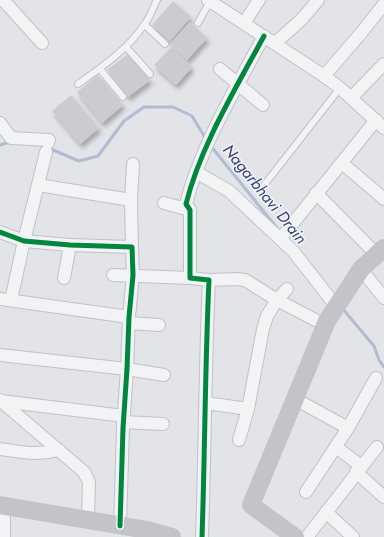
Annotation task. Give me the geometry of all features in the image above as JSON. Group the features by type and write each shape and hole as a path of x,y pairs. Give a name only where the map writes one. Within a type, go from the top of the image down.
{"street":[{"path":"3,0 42,43"},
{"path":"209,0 324,76 340,88 380,124 342,163 282,236"},
{"path":"244,23 259,0"},
{"path":"275,43 302,19 318,0"},
{"path":"324,76 384,4"},
{"path":"190,278 190,210 186,204 191,185 215,128 264,36"},
{"path":"351,98 384,64"},
{"path":"220,69 263,105"},
{"path":"0,123 11,138 49,140 24,241 5,300 160,325"},
{"path":"342,163 384,199"},
{"path":"120,526 123,419 128,369 129,320 133,275 131,200 133,164"},
{"path":"196,172 229,191 282,236 293,251 329,317"},
{"path":"38,186 131,200"},
{"path":"296,537 250,505 329,317 357,276 381,252 316,194"},
{"path":"164,203 190,210"},
{"path":"0,232 24,241 70,246 132,247"},
{"path":"64,278 70,246"},
{"path":"113,275 210,280 245,280 277,300 329,317"},
{"path":"357,276 384,298"},
{"path":"202,537 206,348 210,280"},
{"path":"239,440 248,409 263,329 267,316 277,300 287,289"},
{"path":"0,355 128,369 164,375"},
{"path":"306,492 348,428 376,378"},
{"path":"295,399 348,428"},
{"path":"0,401 163,424"},
{"path":"0,401 84,472 89,482 88,520"},
{"path":"206,403 248,409"},
{"path":"336,447 359,469 384,497"},
{"path":"0,448 33,454 59,450"},
{"path":"307,537 377,448"},
{"path":"4,537 2,505 147,530 172,537"},
{"path":"326,512 353,537"}],"lane":[{"path":"78,84 111,61 126,47 145,25 157,0"},
{"path":"198,23 209,0"},
{"path":"145,25 165,44"},
{"path":"126,47 150,74"},
{"path":"100,69 123,97"},
{"path":"265,184 340,88"}],"building":[{"path":"173,1 191,17 170,41 152,25"},
{"path":"190,22 207,38 187,60 170,44"},
{"path":"171,47 192,67 176,85 154,65"},
{"path":"129,53 150,80 128,97 107,70"},
{"path":"98,75 123,105 102,123 77,92"},
{"path":"71,95 99,128 80,144 52,111"}],"waterway":[{"name":"Nagarbhavi Drain","path":"39,144 79,161 98,156 124,121 144,107 173,107 192,116 206,139"},
{"name":"Nagarbhavi Drain","path":"0,145 10,142"},
{"name":"Nagarbhavi Drain","path":"210,145 277,228"},
{"name":"Nagarbhavi Drain","path":"342,308 374,346 379,360 384,367"}],"cycle path":[{"path":"202,537 209,280 190,278 190,210 186,204 192,183 209,140 264,36"},
{"path":"0,232 24,241 70,245 132,247 133,275 129,317 123,428 120,526"}]}
